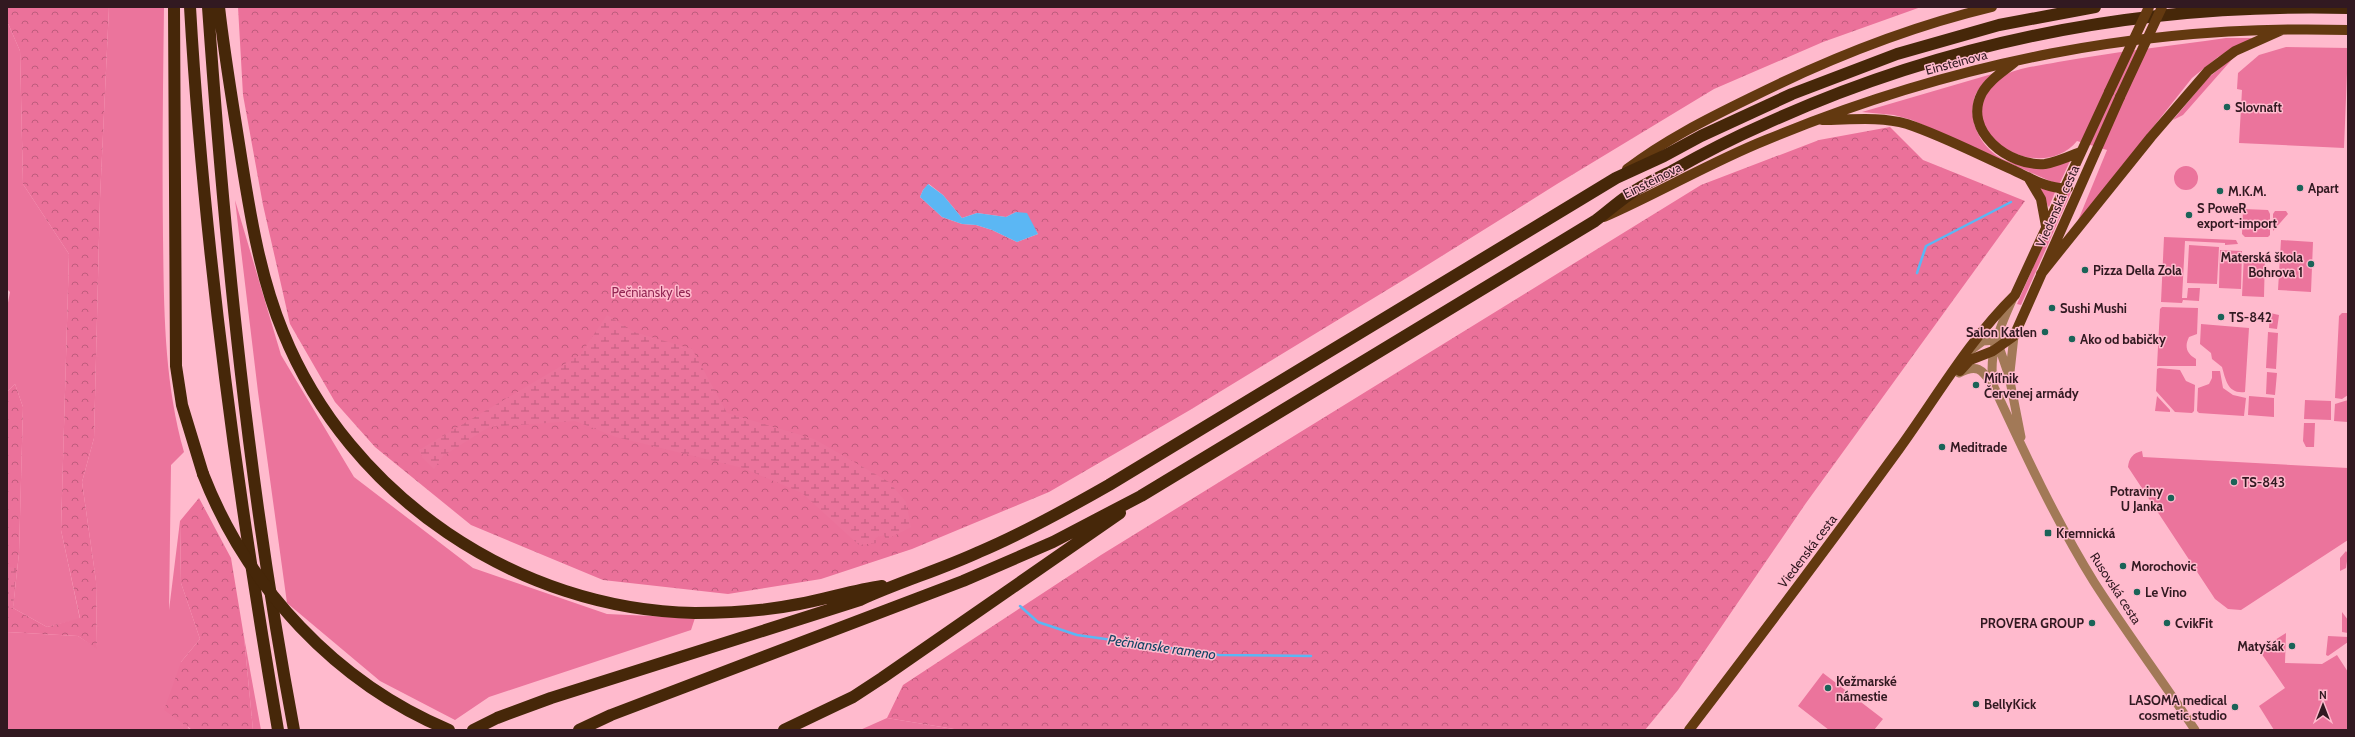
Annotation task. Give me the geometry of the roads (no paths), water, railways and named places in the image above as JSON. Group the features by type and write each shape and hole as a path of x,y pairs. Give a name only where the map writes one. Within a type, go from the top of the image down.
{"highway":[{"path":"174,7 176,366 182,405 203,474 226,524 259,577 311,639 368,686 414,714 449,730"},
{"path":"190,7 201,154 224,368 246,536 278,730"},
{"path":"208,7 218,156 235,335 274,614 294,730"},
{"path":"219,7 227,73 250,213 269,292 283,333 305,379 330,419 354,451 398,494 433,524 492,561 533,579 605,602 684,612 740,612 797,605 856,590 893,585"},
{"path":"473,730 497,718 551,698 860,600 893,585 978,553 1064,511 1616,178 1792,94 1897,54 1999,26 2095,7"},
{"path":"579,730 610,715 990,570 1053,542 1141,496 1595,221 1631,193 1747,132 1850,88 1953,54 2056,30 2153,15 2262,7 2348,8"},
{"path":"784,730 853,696 882,678 1094,533 1141,496"}],"main road":[{"name":"Einsteinova","path":"1616,178 1655,148 1695,125 1831,59 1932,23 1992,7"},
{"name":"Viedenská cesta","path":"1689,730 1852,513 1944,386 1962,358 1995,314 2015,295 2063,188 2149,7"},
{"name":"Viedenská cesta","path":"1944,386 1970,360 2014,336 2083,179 2162,7"},
{"name":"Einsteinova","path":"1595,221 1637,203 1716,162 1814,120 1919,85 2019,59 2149,37 2287,28 2348,30"},
{"path":"2041,274 2150,137 2208,71 2241,48 2287,28"},
{"path":"2019,59 1996,78 1982,93 1977,114 1983,134 1999,150 2031,163 2044,164 2059,161 2080,152"},
{"path":"1814,120 1865,119 1896,121 1926,131 2028,177 2063,188 2070,188 2083,179"},
{"path":"2028,177 2041,199 2046,226"}],"street":[{"name":"Rusovská cesta","path":"1994,387 1992,378 1996,346 2015,295"},
{"name":"Rusovská cesta","path":"2009,376 2014,336"},
{"path":"1962,358 1983,341 1996,346"},
{"name":"Rusovská cesta","path":"1996,346 2009,376 2024,454"},
{"name":"Rusovská cesta","path":"1959,372 1969,368 1978,369 1984,373 1994,387 2048,503 2095,582 2194,730"}],"water":[{"path":"928,184 943,195 962,218 977,213 1006,217 1016,212 1027,213 1038,234 1017,242 992,230 976,225 962,224 942,217 920,197"}],"waterway":[{"name":"Pečnianske rameno","path":"1917,273 1926,246 2011,202"},
{"name":"Pečnianske rameno","path":"1020,606 1038,622 1077,635 1219,655 1311,656"}],"place":[{"name":"Slovnaft","path":"2227,107"},
{"name":"Apart","path":"2300,188"},
{"name":"M.K.M.","path":"2220,191"},
{"name":"S PoweR export-import","path":"2189,215"},
{"name":"Materská škola Bohrova 1","path":"2311,264"},
{"name":"Pizza Della Zola","path":"2085,270"},
{"name":"Sushi Mushi","path":"2052,308"},
{"name":"TS-842","path":"2221,317"},
{"name":"Salon Katlen","path":"2045,332"},
{"name":"Ako od babičky","path":"2072,339"},
{"name":"Míľnik Červenej armády","path":"1976,385"},
{"name":"Meditrade","path":"1942,447"},
{"name":"TS-843","path":"2234,482"},
{"name":"Potraviny U Janka","path":"2171,498"},
{"name":"Kremnická","path":"2048,533"},
{"name":"Morochovic","path":"2123,566"},
{"name":"Le Vino","path":"2137,592"},
{"name":"PROVERA GROUP","path":"2092,623"},
{"name":"CvikFit","path":"2167,623"},
{"name":"Matyšák","path":"2292,646"},
{"name":"Kežmarské námestie","path":"1828,688"},
{"name":"BellyKick","path":"1976,704"},
{"name":"LASOMA medical cosmetic studio","path":"2235,707"}],"park label":[{"name":"Pečniansky les","path":"651,292"}]}
